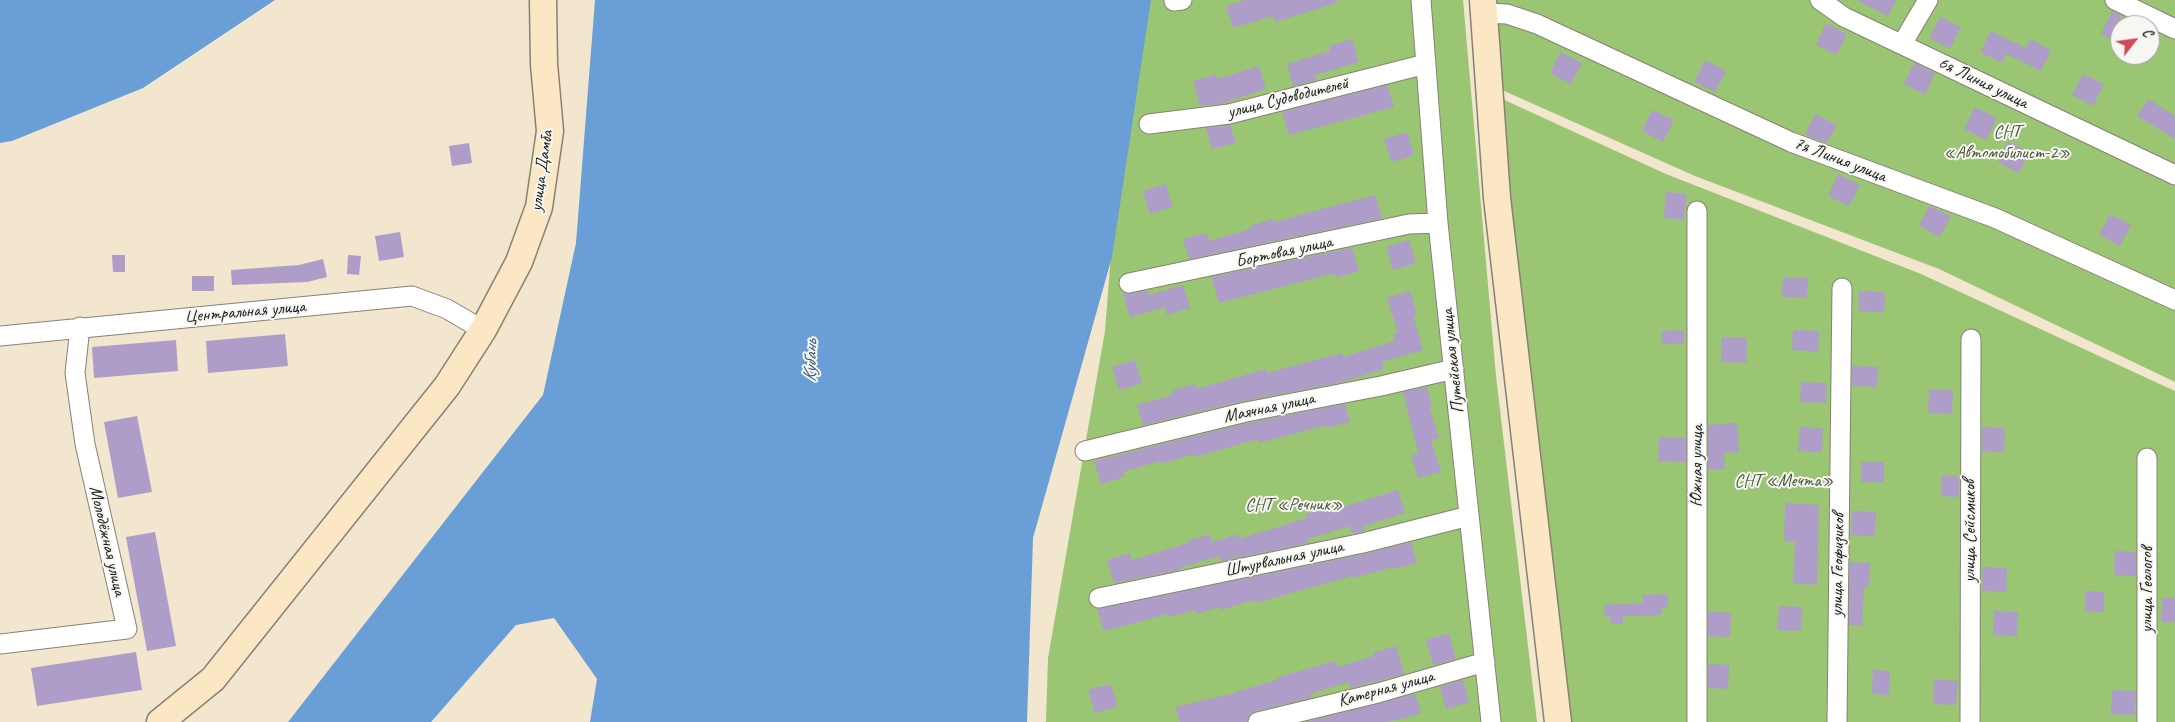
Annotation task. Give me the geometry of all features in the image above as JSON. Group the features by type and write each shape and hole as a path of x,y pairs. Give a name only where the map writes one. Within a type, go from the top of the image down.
{"street":[{"name":"улица Дамба","path":"160,722 214,679 447,386 483,330 519,262 539,207 550,131 544,64 543,0"},
{"name":"Путейская улица","path":"1421,0 1438,223 1491,722"},
{"name":"6я Линия улица","path":"1820,0 1844,17 2175,175"},
{"path":"1902,44 1928,0"},
{"path":"2114,0 2175,29"},
{"path":"1491,9 1497,198 1558,722"},
{"name":"7я Линия улица","path":"1491,9 1537,24 1791,142 1996,218 2175,300"},
{"name":"улица Судоводителей","path":"1149,124 1229,114 1426,64"},
{"name":"Южная улица","path":"1697,211 1697,722"},
{"name":"Бортовая улица","path":"1129,283 1409,224 1438,223"},
{"name":"улица Геофизиков","path":"1837,722 1842,288"},
{"name":"Центральная улица","path":"0,336 412,296 447,309 483,330"},
{"name":"Молодёжная улица","path":"0,644 34,638 127,628 85,444 75,373 80,327"},
{"name":"улица Сейсмиков","path":"1970,722 1971,339"},
{"name":"Маячная улица","path":"1085,451 1246,412 1381,386 1454,369"},
{"name":"улица Геологов","path":"2146,458 2148,722"},
{"name":"Штурвальная улица","path":"1099,598 1364,543 1469,516"},
{"name":"Катерная улица","path":"1258,722 1378,692 1484,662"}],"green space":[{"name":"СНТ «Речник»","path":"1131,0 1463,0 1496,376 1537,722 1046,722 1048,658 1105,331"},
{"name":"СНТ «Автомобилист-2»","path":"1494,0 2175,0 2175,382 1939,269 1695,176 1502,90"},
{"name":"СНТ «Мечта»","path":"1500,98 1666,174 1921,274 2175,391 2175,722 1569,722"}],"water":[{"path":"0,0 275,0 143,88 12,141 0,143"},
{"name":"Кубань","path":"595,0 1151,0 1112,257 1033,538 1027,722 590,722 597,679 554,618 516,625 431,722 288,722 543,395 576,243"}],"building":[{"path":"1245,0 1336,0 1337,3 1275,22 1273,16 1233,28 1226,6"},
{"path":"1856,0 1896,0 1888,16"},
{"path":"2112,11 2120,15 2110,15"},
{"path":"2110,15 2110,39 2101,34"},
{"path":"1940,17 1961,27 1950,49 1929,38"},
{"path":"1826,23 1847,34 1837,55 1816,45"},
{"path":"1991,31 2026,48 2030,39 2051,50 2041,71 2006,54 2002,63 1980,52"},
{"path":"1352,39 1359,62 1315,75 1317,80 1293,86 1287,64 1330,51 1329,46"},
{"path":"1560,52 1582,63 1571,84 1550,73"},
{"path":"1705,60 1726,71 1715,92 1694,82"},
{"path":"1914,63 1935,73 1925,95 1904,84"},
{"path":"1259,66 1266,89 1224,103 1200,106 1193,81 1216,74 1217,79"},
{"path":"2083,74 2104,84 2093,106 2072,95"},
{"path":"1387,85 1394,107 1289,135 1282,112"},
{"path":"2148,99 2175,116 2175,139 2137,116"},
{"path":"1975,107 1997,118 1986,140 1964,129"},
{"path":"1652,110 1674,120 1663,142 1642,131"},
{"path":"1815,114 1837,125 1827,143 1805,135"},
{"path":"1230,125 1236,143 1212,149 1206,128"},
{"path":"1407,132 1414,155 1391,162 1384,139"},
{"path":"2008,141 2030,152 2019,173 1998,162"},
{"path":"469,143 472,163 452,166 449,146"},
{"path":"1838,174 1860,185 1849,206 1828,196"},
{"path":"1166,184 1173,207 1150,214 1143,191"},
{"path":"1666,192 1687,194 1684,220 1664,218"},
{"path":"1375,195 1382,218 1379,219 1189,259 1183,239 1207,233 1209,241 1251,229 1250,226 1273,219 1274,222"},
{"path":"1929,206 1951,216 1940,237 1919,226"},
{"path":"2110,214 2131,225 2120,246 2099,235"},
{"path":"400,232 404,257 379,261 375,236"},
{"path":"1409,240 1416,263 1393,270 1386,247"},
{"path":"1352,248 1359,271 1336,278 1335,273 1219,303 1211,277"},
{"path":"112,255 125,255 125,272 113,272"},
{"path":"348,255 361,256 359,275 347,274"},
{"path":"323,259 327,277 307,282 232,285 231,270 299,265"},
{"path":"192,276 214,276 214,291 192,291"},
{"path":"1783,277 1808,278 1807,298 1782,297"},
{"path":"1183,285 1190,308 1167,315 1165,307 1130,317 1123,294 1148,291 1149,295"},
{"path":"1410,291 1417,314 1413,315 1423,350 1382,362 1384,369 1342,382 1243,401 1143,425 1137,405 1173,395 1172,390 1195,384 1197,389 1266,369 1267,373 1342,353 1343,357 1395,341 1393,334 1398,333 1387,298"},
{"path":"1859,291 1885,292 1884,312 1858,311"},
{"path":"1684,330 1684,343 1662,344 1662,331"},
{"path":"1793,330 1819,331 1818,352 1792,350"},
{"path":"285,334 288,366 208,373 206,341"},
{"path":"1722,337 1747,338 1746,363 1721,362"},
{"path":"176,340 178,371 94,378 92,347"},
{"path":"1135,360 1142,383 1119,390 1112,367"},
{"path":"1852,366 1878,367 1877,387 1852,386"},
{"path":"1801,382 1827,383 1826,403 1800,402"},
{"path":"1427,387 1432,407 1430,408 1439,438 1431,440 1441,472 1418,478 1411,456 1418,453 1403,392"},
{"path":"1929,389 1953,390 1952,414 1928,413"},
{"path":"1345,404 1350,422 1327,428 1326,425 1259,443 1258,439 1195,457 1194,454 1161,464 1160,461 1123,472 1124,477 1101,484 1094,461 1248,423"},
{"path":"137,416 152,492 118,498 104,422"},
{"path":"1737,423 1739,452 1724,453 1725,469 1708,470 1708,425"},
{"path":"1800,427 1823,428 1822,452 1798,451"},
{"path":"1982,427 2005,428 2004,452 1982,451"},
{"path":"1659,437 1686,438 1686,462 1658,461"},
{"path":"1861,462 1884,462 1884,482 1861,482"},
{"path":"1942,475 1959,476 1959,497 1941,496"},
{"path":"1398,490 1405,513 1364,526 1365,531 1352,534 1350,526 1308,539 1309,543 1221,561 1219,556 1179,568 1180,570 1114,583 1107,560 1130,553 1132,560 1188,543 1187,541 1210,534 1212,542 1238,534 1239,539 1307,518 1306,514 1329,507 1330,511"},
{"path":"1785,503 1819,505 1817,585 1793,583 1795,542 1784,541"},
{"path":"1852,511 1876,512 1875,536 1851,535"},
{"path":"155,532 176,646 147,651 126,537"},
{"path":"1411,542 1417,563 1354,578 1353,576 1255,603 1254,600 1221,610 1220,607 1196,614 1195,610 1169,617 1168,614 1104,631 1097,609 1365,554"},
{"path":"2115,551 2136,552 2136,576 2114,575"},
{"path":"1850,562 1870,563 1869,587 1864,587 1862,626 1849,625"},
{"path":"1983,567 2007,568 2006,592 1982,591"},
{"path":"2085,591 2104,592 2104,612 2085,611"},
{"path":"1667,594 1668,607 1662,607 1662,615 1623,616 1623,624 1611,624 1611,617 1605,617 1604,605 1643,603 1643,595"},
{"path":"2162,598 2175,598 2175,622 2161,622"},
{"path":"1779,606 1802,607 1801,631 1777,630"},
{"path":"1708,611 1731,613 1730,637 1708,636"},
{"path":"1994,611 2018,612 2017,636 1993,635"},
{"path":"1449,633 1456,659 1433,665 1426,640"},
{"path":"1396,646 1404,674 1351,688 1349,682 1310,694 1311,698 1255,711 1250,714 1247,722 1180,722 1175,707 1231,694 1279,679 1278,677 1336,661 1338,667 1374,656 1373,653"},
{"path":"136,652 142,690 37,706 31,668"},
{"path":"1708,664 1729,665 1728,689 1708,688"},
{"path":"1873,669 1890,672 1889,696 1872,693"},
{"path":"1934,679 1958,681 1956,705 1933,704"},
{"path":"1463,680 1469,702 1446,709 1440,687"},
{"path":"1111,684 1118,706 1095,713 1088,690"},
{"path":"2112,690 2136,691 2135,715 2111,714"},
{"path":"1415,694 1421,713 1398,720 1387,722 1306,722"}]}
